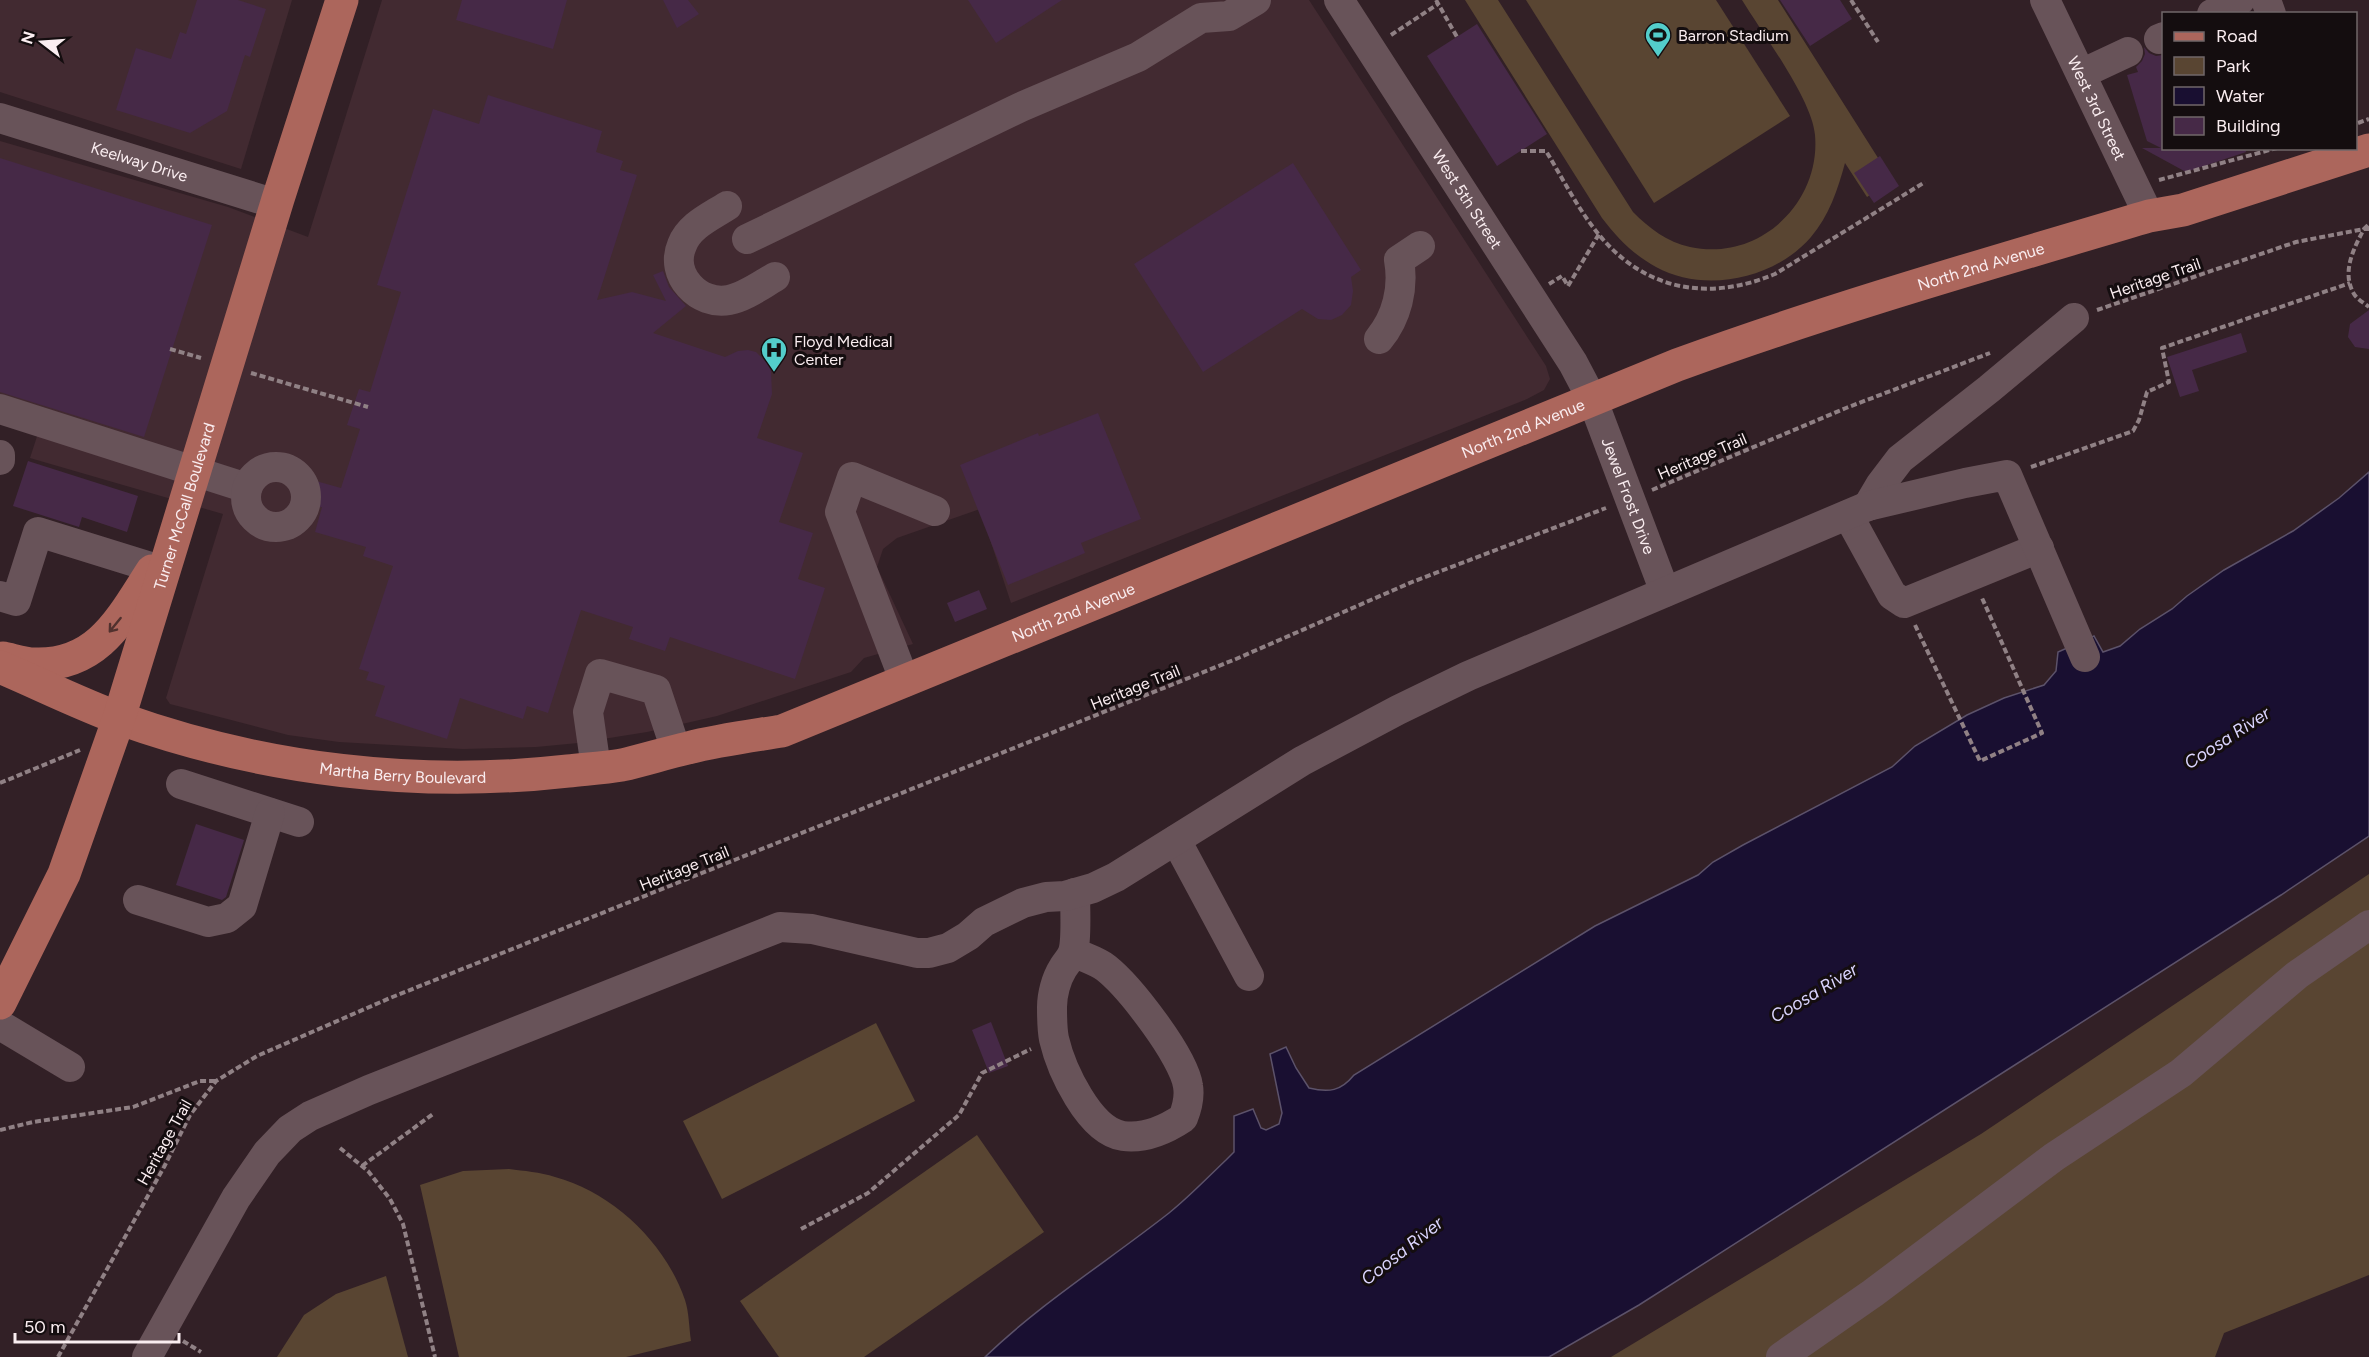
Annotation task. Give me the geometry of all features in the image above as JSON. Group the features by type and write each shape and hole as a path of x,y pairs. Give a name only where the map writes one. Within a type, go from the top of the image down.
{"main road":[{"name":"Turner McCall Boulevard","path":"1,1003 64,874 116,727 163,555 194,471 276,204 342,0"},
{"name":"North 2nd Avenue","path":"681,743 782,731 1677,365 1758,335 2149,216 2183,210 2324,156 2369,150"},
{"path":"0,658 35,664 57,662 83,655 94,649 116,627 163,555"},
{"name":"Martha Berry Boulevard","path":"0,667 116,727 167,734 254,756 336,770 401,776 533,775 622,765 681,743"}],"street":[{"path":"747,238 1021,107 1138,57 1204,9 1229,16 1256,0"},
{"name":"West 5th Street","path":"1339,0 1530,296 1593,401"},
{"name":"West 3rd Street","path":"2045,0 2149,216"},
{"path":"2216,12 2240,0"},
{"path":"2081,74 2128,52"},
{"name":"Keelway Drive","path":"0,118 276,204"},
{"path":"727,207 691,230 681,246 680,269 687,284 707,299 720,301 741,296 775,277"},
{"path":"1379,339 1392,320 1396,306 1402,274 1399,260 1420,246"},
{"path":"1858,510 1900,459 2074,318"},
{"name":"Jewel Frost Drive","path":"1593,401 1665,592"},
{"path":"0,409 247,488"},
{"path":"0,455 0,460"},
{"path":"147,1357 236,1198 267,1153 290,1129 310,1116 377,1087 780,927 812,929 903,951 929,953 948,948 968,936 984,922 1023,903 1075,893 1116,877 1302,761 1468,676 1858,510 1965,483 2007,475 2085,657"},
{"path":"905,682 840,512 852,477 935,511"},
{"path":"1858,510 1884,581 1893,595 1904,603 2039,548"},
{"path":"0,596 16,601 38,532 163,555"},
{"path":"596,768 588,712 600,674 656,690 681,743"},
{"path":"181,784 299,822"},
{"path":"138,900 208,922 227,918 242,906 270,813"},
{"path":"1176,840 1249,976"},
{"path":"1073,952 1106,968 1163,1035 1184,1072 1188,1086 1188,1103 1184,1119 1155,1133 1122,1136 1107,1130 1083,1104 1070,1080 1054,1038 1052,1004 1061,971 1073,952 1075,893"},
{"path":"1780,1357 1873,1293 2054,1157 2181,1073 2297,975 2369,925"},
{"path":"1,1003 70,1067"}],"path":[{"path":"1851,0 1878,42"},
{"path":"1371,48 1437,2 1457,37"},
{"path":"2135,186 2270,150"},
{"path":"1521,151 1546,151 1599,234 1634,266 1660,279 1699,289 1734,288 1752,284 1775,274 1925,182"},
{"path":"2369,224 2353,249 2348,271 2354,295 2369,307"},
{"name":"Heritage Trail","path":"2074,318 2296,242 2367,229"},
{"path":"1530,296 1562,276 1568,286 1599,234"},
{"path":"2007,475 2133,431 2139,420 2147,392 2169,382 2162,348 2350,283"},
{"path":"170,349 203,359"},
{"name":"Heritage Trail","path":"58,1357 164,1167 190,1115 216,1081 257,1056 390,998 1215,668 1412,582 1629,500 1836,413 1994,351"},
{"path":"247,372 368,407"},
{"path":"1904,603 1980,762 2042,734 1972,576"},
{"path":"0,783 116,727"},
{"path":"801,1229 868,1193 925,1146 959,1115 982,1072 1054,1038"},
{"path":"0,1130 33,1122 133,1107 200,1081 216,1081"},
{"path":"362,1166 433,1114"},
{"path":"340,1148 362,1166 390,1200 403,1224 435,1357"}],"shaded area":[{"path":"0,0 292,0 241,169 0,92"},
{"name":"Floyd Medical Center","path":"382,0 1309,0 1546,366 1550,379 1544,390 1527,399 1011,603 980,509 897,538 883,549 877,567 913,644 864,658 851,672 717,716 647,732 578,743 536,747 463,749 339,742 288,735 170,704 166,698 223,514 30,458 41,424 0,413 0,141 228,207 308,237"}],"green space":[{"path":"1465,0 1498,0 1633,212 1652,229 1674,242 1690,247 1715,249 1739,245 1761,236 1781,222 1796,204 1808,183 1814,160 1815,135 1812,120 1796,85 1742,0 1778,0 1892,180 1867,197 1845,163 1832,202 1811,237 1796,251 1759,272 1738,278 1696,280 1656,267 1633,251 1602,218"},
{"name":"Barron Stadium","path":"1526,0 1716,0 1790,116 1654,203"},
{"path":"2369,874 2369,1275 2224,1333 2215,1357 1611,1357 1981,1134"},
{"path":"876,1023 915,1101 722,1199 683,1121"},
{"path":"977,1135 1044,1232 864,1357 779,1357 740,1301"},
{"path":"509,1169 544,1174 576,1184 597,1195 634,1223 650,1240 676,1279 685,1300 691,1341 626,1357 459,1357 420,1185 463,1171"},
{"path":"386,1276 408,1357 277,1357 304,1315 336,1294"}],"water":[{"name":"Coosa River","path":"2369,472 2369,836 2281,895 1639,1305 1549,1357 985,1357 1029,1318 1146,1231 1198,1187 1234,1152 1234,1116 1253,1109 1261,1128 1266,1130 1279,1124 1282,1113 1270,1054 1286,1047 1309,1088 1329,1090 1339,1087 1354,1075 1595,926 1698,875 1713,862 1743,845 1892,767 1915,746 1967,715 2004,698 2044,685 2056,671 2058,652 2094,636 2103,652 2120,646 2140,629 2172,609 2224,570 2293,531 2339,498"}],"building":[{"path":"197,0 238,0 266,9 250,57 245,55 227,111 190,133 116,110 136,48 171,59 180,32 186,34"},
{"path":"462,0 567,0 553,49 456,20"},
{"path":"663,0 688,0 699,14 677,28"},
{"path":"968,0 1062,0 996,43"},
{"path":"1780,0 1840,0 1852,19 1810,46"},
{"path":"1477,24 1547,134 1497,166 1427,56"},
{"path":"2144,47 2149,53 2156,56 2162,55 2162,150 2246,150 2246,152 2186,172 2142,148 2161,148 2147,141 2127,75 2138,72 2136,67 2145,54"},
{"name":"Floyd Medical Center","path":"488,95 602,131 596,152 623,161 620,170 637,175 597,300 632,292 666,301 653,275 663,271 669,287 686,306 653,333 725,357 738,351 756,352 767,363 771,371 772,394 757,438 803,453 779,522 813,533 798,579 825,588 795,679 670,637 665,651 629,639 633,627 581,610 548,713 527,706 523,719 460,698 447,739 375,716 385,686 366,680 369,672 359,669 393,566 363,556 366,547 315,532 322,507 296,512 290,486 316,481 341,488 360,429 347,425 359,389 370,392 401,292 377,285 433,109 479,124"},
{"path":"1880,156 1899,186 1874,203 1854,173"},
{"path":"0,158 212,225 144,437 0,392"},
{"path":"1293,163 1361,270 1351,277 1353,291 1351,305 1342,315 1331,320 1318,319 1302,309 1203,372 1134,264"},
{"path":"2369,310 2369,349 2355,347 2348,337 2350,324"},
{"path":"2241,333 2247,352 2192,370 2199,391 2180,397 2167,357"},
{"path":"1098,413 1141,519 1081,543 1085,553 1008,585 960,465 1038,433 1039,436"},
{"path":"28,461 138,496 127,532 82,517 79,527 13,506"},
{"path":"979,590 987,609 955,622 947,603"},
{"path":"196,824 244,840 226,897 222,900 176,885"},
{"path":"991,1022 1008,1066 989,1073 972,1030"}],"place":[{"name":"Barron Stadium","path":"1658,58"},
{"name":"Floyd Medical Center","path":"774,373"}]}
